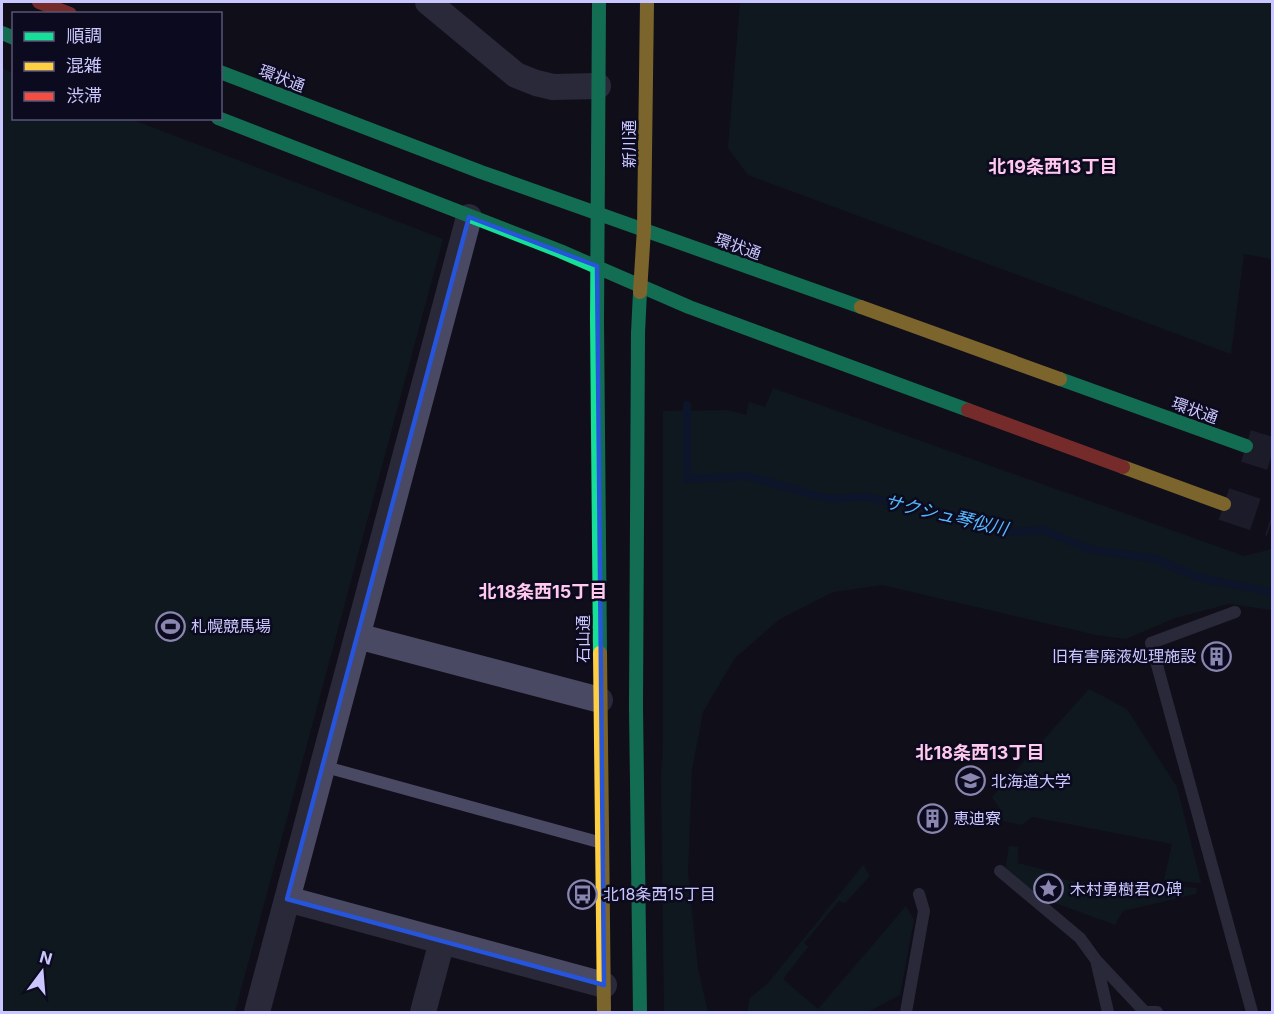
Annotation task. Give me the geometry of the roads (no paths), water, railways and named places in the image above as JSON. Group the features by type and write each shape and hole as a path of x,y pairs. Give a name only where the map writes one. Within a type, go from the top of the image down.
{"main road":[{"path":"39,2 65,12"},
{"name":"新川通","path":"597,266 598,2"},
{"name":"新川通","path":"640,286 644,229 646,2"},
{"name":"環状通","path":"222,73 480,172 1246,446"},
{"path":"222,120 597,266 689,307 1224,504"},
{"name":"石山通","path":"597,266 604,1012"},
{"path":"640,286 636,707 640,1012"}],"street":[{"path":"428,2 516,75 553,87 598,86"},
{"path":"257,1012 469,217"},
{"path":"357,636 600,700"},
{"path":"287,899 604,985"},
{"path":"423,1012 442,941"}],"lane":[{"path":"1234,612 1151,644 1252,1012"},
{"path":"322,766 602,843"},
{"path":"1000,871 1080,938 1096,960 1145,1011 1157,1012"},
{"path":"906,1012 924,911 919,894"},
{"path":"1096,960 1108,1012"}],"waterway":[{"name":"サクシュ琴似川","path":"687,405 687,479 747,476 829,499 864,497 921,507 1011,532 1043,530 1091,550 1153,558 1200,578 1272,592"}],"tunnel":[{"path":"1246,446 1272,454"},
{"path":"1224,504 1272,520"}],"place":[{"name":"札幌競馬場","path":"170,626"},
{"name":"旧有害廃液処理施設","path":"1217,656"},
{"name":"北海道大学","path":"970,781"},
{"name":"恵迪寮","path":"932,818"},
{"name":"木村勇樹君の碑","path":"1049,889"},
{"name":"北18条西15丁目","path":"582,894"}],"district":[{"name":"北19条西13丁目","path":"1053,166"},
{"name":"北18条西15丁目","path":"543,591"},
{"name":"北18条西13丁目","path":"980,752"}]}
